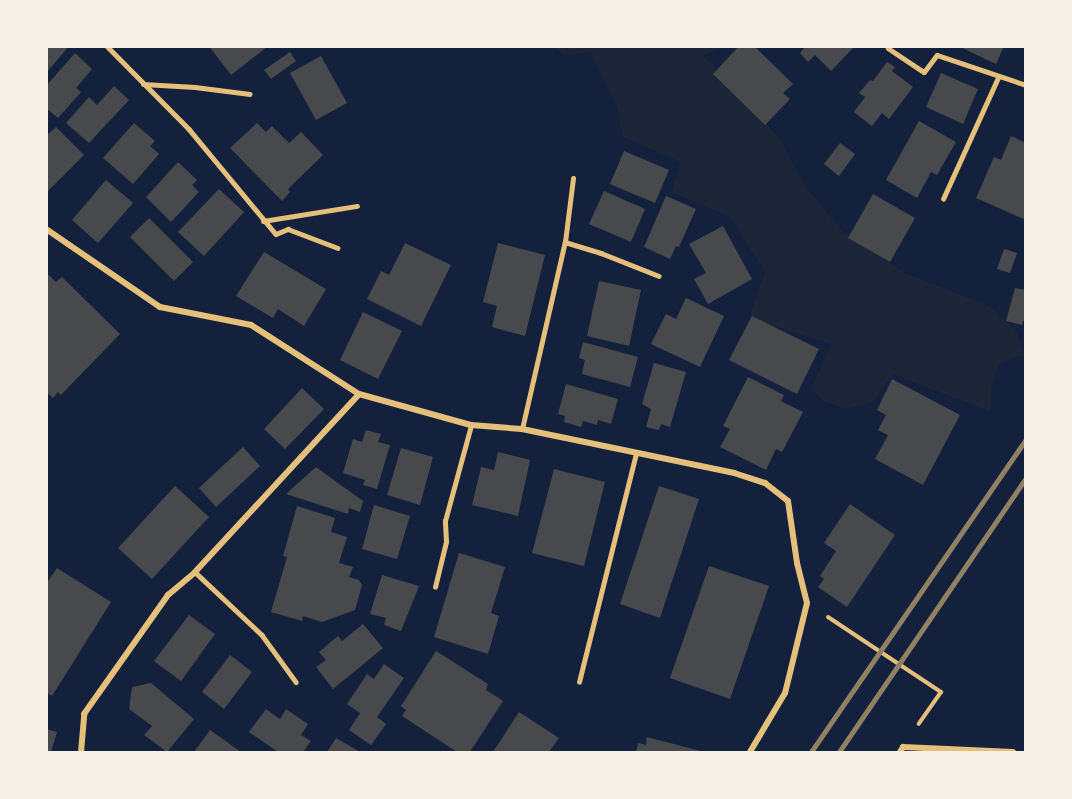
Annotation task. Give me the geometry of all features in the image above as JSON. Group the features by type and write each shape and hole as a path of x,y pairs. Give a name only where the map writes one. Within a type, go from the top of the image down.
{"street":[{"path":"46,229 160,307 251,325 358,394 471,425 522,429 734,473 765,483 788,501 797,563 807,603 785,693 750,753"},
{"path":"81,753 84,714 168,595 195,572 358,394"},
{"path":"902,750 1013,753"}],"lane":[{"path":"106,46 189,129 276,234 288,229 338,248"},
{"path":"888,48 924,72 937,55 998,78 1026,85"},
{"path":"943,199 998,78"},
{"path":"143,84 195,87 250,94"},
{"path":"522,429 565,242 573,179"},
{"path":"263,221 357,206"},
{"path":"565,242 601,253 659,276"},
{"path":"435,586 446,542 445,521 471,425"},
{"path":"579,682 636,453"},
{"path":"195,572 262,635 296,682"}],"path":[{"path":"807,603 941,692 902,750"}],"shaded area":[{"path":"555,47 720,47 703,56 780,139 805,186 844,233 905,273 989,306 1017,333 1025,354 1000,362 991,387 991,412 893,374 873,402 846,409 824,401 811,390 831,344 749,318 765,272 730,217 672,192 680,162 623,137 617,106 590,52 564,55"}],"building":[{"path":"46,46 69,46 46,73"},
{"path":"209,46 268,46 231,75"},
{"path":"739,46 754,46 793,84 783,93 790,99 765,125 713,74"},
{"path":"806,46 855,46 831,71 815,55 808,62 800,53"},
{"path":"958,46 1004,46 996,64"},
{"path":"290,52 296,61 271,79 264,70"},
{"path":"75,53 92,69 76,88 81,92 58,118 46,108 46,86"},
{"path":"321,56 347,103 316,120 290,73"},
{"path":"887,62 895,67 892,71 913,87 889,119 882,113 872,126 854,112 865,97 859,93 870,80 873,81"},
{"path":"941,73 978,89 963,124 926,107"},
{"path":"114,86 129,100 89,143 66,123 89,97 97,105"},
{"path":"919,121 956,142 937,175 931,172 917,198 886,180"},
{"path":"134,123 155,141 150,146 159,154 133,184 103,158"},
{"path":"257,123 266,132 272,126 289,143 301,132 323,155 288,189 290,192 282,201 230,148"},
{"path":"56,127 84,155 46,193 46,136"},
{"path":"1011,136 1026,143 1026,220 976,198 994,157 1001,160"},
{"path":"840,143 855,154 839,176 824,164"},
{"path":"624,151 669,170 655,203 610,184"},
{"path":"178,162 197,180 192,185 199,192 171,222 146,197"},
{"path":"106,180 133,203 98,243 72,220"},
{"path":"219,189 244,212 204,256 178,232"},
{"path":"604,191 645,209 631,242 589,224"},
{"path":"873,194 915,218 890,262 848,238"},
{"path":"666,196 696,209 679,247 676,246 670,259 644,247"},
{"path":"149,218 193,262 174,281 130,237"},
{"path":"723,226 752,279 708,304 694,279 706,273 689,244"},
{"path":"405,243 451,265 421,326 367,299 381,271 389,275"},
{"path":"498,243 545,255 525,336 492,327 497,306 483,302"},
{"path":"1004,249 1017,253 1010,273 997,269"},
{"path":"264,252 326,289 304,326 278,309 273,318 236,296"},
{"path":"49,275 56,282 62,277 120,334 61,395 58,392 53,398 46,392 46,277"},
{"path":"599,281 641,290 629,346 587,336"},
{"path":"1015,288 1026,290 1026,314 1022,325 1006,321"},
{"path":"686,298 724,316 700,367 651,344 666,314 676,319"},
{"path":"363,312 402,331 378,379 340,360"},
{"path":"752,316 819,349 797,394 729,360"},
{"path":"583,342 638,357 630,387 582,374 585,360 579,358"},
{"path":"654,363 686,372 670,427 661,424 659,430 646,427 651,409 642,404"},
{"path":"748,377 784,395 781,401 803,412 782,452 776,449 766,470 720,447 730,429 723,426"},
{"path":"892,379 960,415 923,485 875,459 888,435 878,430 886,415 877,410"},
{"path":"566,384 618,399 611,424 598,420 597,425 583,421 581,427 564,422 565,416 558,414"},
{"path":"302,388 324,409 285,449 264,429"},
{"path":"366,430 381,434 378,442 390,445 377,489 363,485 365,480 343,473 353,439 362,442"},
{"path":"243,447 260,466 216,507 199,488"},
{"path":"401,448 433,457 420,505 387,495"},
{"path":"498,452 530,460 518,516 472,505 481,467 494,470"},
{"path":"316,467 363,501 360,512 349,508 348,514 286,494"},
{"path":"554,469 605,482 584,566 532,553"},
{"path":"175,486 209,517 152,579 118,548"},
{"path":"659,486 699,499 660,618 620,604"},
{"path":"850,504 895,535 847,607 818,587 824,579 820,576 836,551 824,543"},
{"path":"374,505 410,516 397,559 362,549"},
{"path":"297,506 335,518 331,532 347,537 339,563 353,567 349,577 359,580 362,585 355,610 322,622 303,616 302,621 271,612 287,557 283,556"},
{"path":"459,553 505,567 491,613 499,616 488,654 434,637"},
{"path":"709,566 769,586 730,699 670,678"},
{"path":"57,568 111,602 52,696 46,692 46,584"},
{"path":"382,575 419,586 401,631 384,625 386,618 370,614"},
{"path":"189,615 215,634 181,681 154,661"},
{"path":"363,624 383,648 333,689 316,667 326,660 319,652 338,636 342,641"},
{"path":"436,651 488,684 486,690 503,701 470,752 457,752 402,716 406,710 401,706"},
{"path":"230,655 252,672 224,709 202,692"},
{"path":"384,664 404,678 377,717 386,724 371,745 349,730 360,713 347,704 367,674 374,679"},
{"path":"151,683 194,719 167,752 144,735 152,726 129,709 132,687"},
{"path":"266,709 280,719 286,709 308,724 301,735 311,741 303,752 278,752 249,732"},
{"path":"519,712 559,738 549,752 493,752"},
{"path":"46,729 57,732 51,752 46,752"},
{"path":"210,730 241,752 194,752"},
{"path":"647,737 704,752 636,752 638,743 646,745"},
{"path":"336,738 360,752 327,752"}],"railway":[{"path":"811,752 1026,439"},
{"path":"839,752 1026,478"}]}
